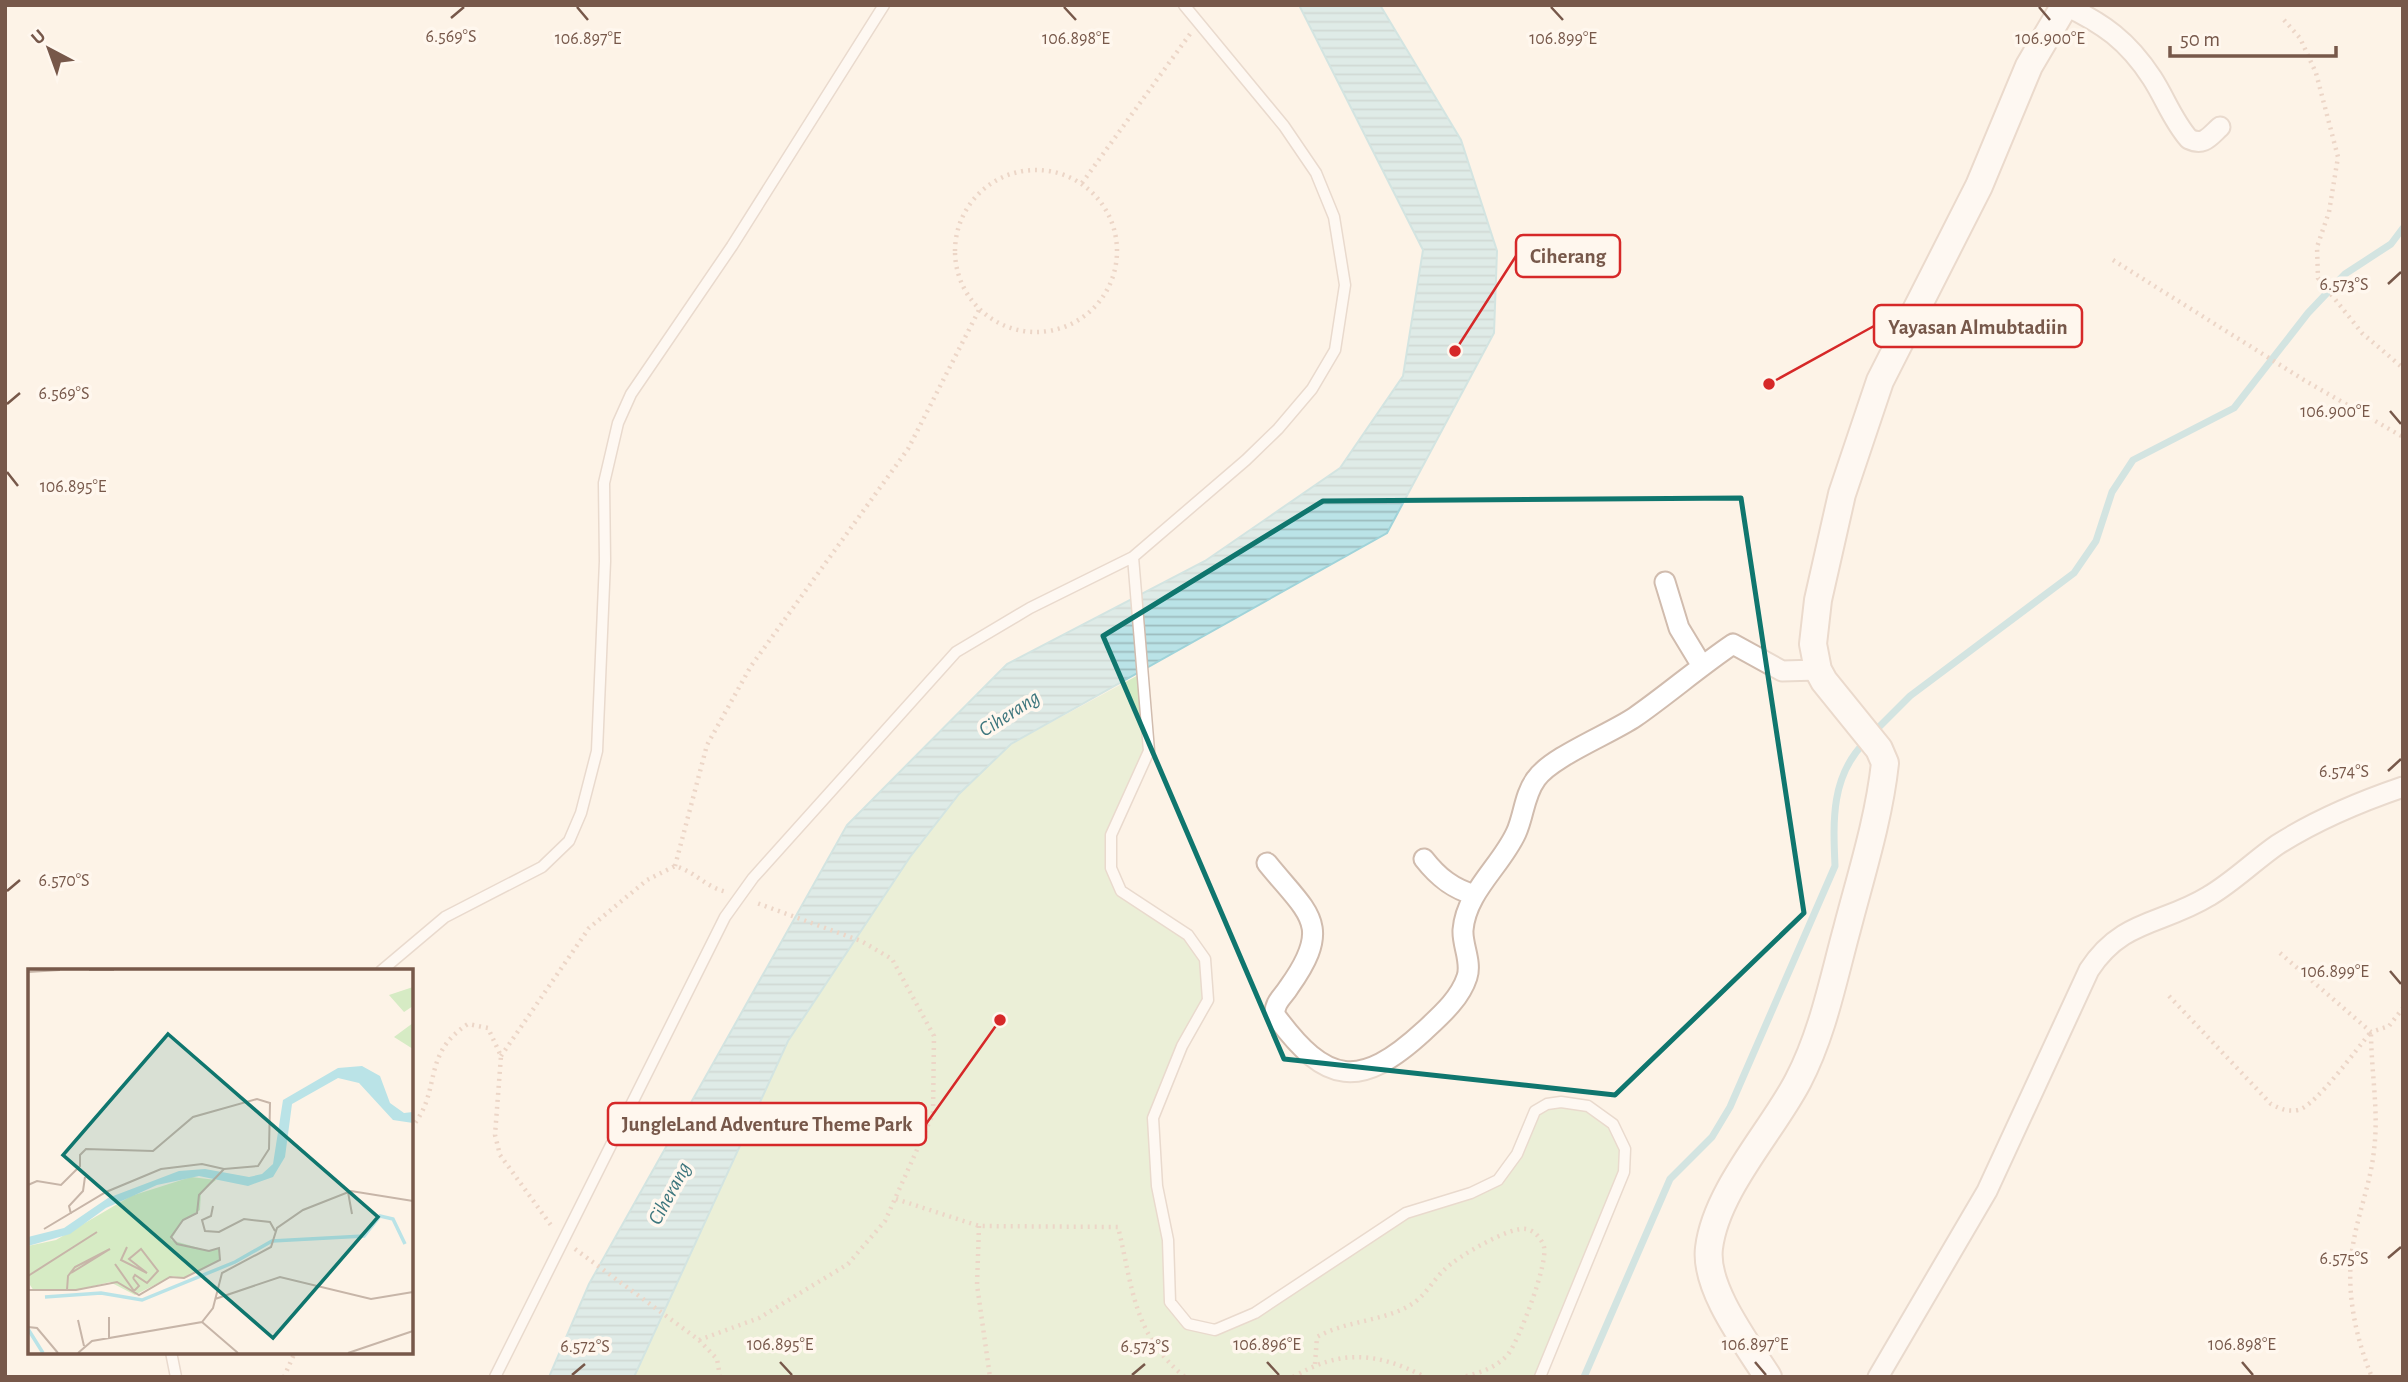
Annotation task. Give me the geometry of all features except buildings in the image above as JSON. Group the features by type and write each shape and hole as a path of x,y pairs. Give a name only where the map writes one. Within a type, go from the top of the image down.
{"street":[{"path":"1768,1377 1728,1313 1711,1270 1709,1250 1721,1211 1745,1164 1798,1081 1816,1039 1880,795 1885,764 1879,749 1818,670 1813,644 1818,600 1842,494 1880,381 1979,186 2029,66 2064,5 2102,22 2130,50 2152,78 2189,139 2198,143 2205,141 2220,127"},
{"path":"1665,582 1679,628 1702,666"},
{"path":"1267,863 1303,904 1314,934 1310,956 1278,1001 1275,1015 1292,1038 1314,1059 1350,1074 1361,1073 1394,1056 1442,1014 1458,994 1468,976 1463,931 1475,895 1497,867 1517,832 1528,793 1545,769 1635,717 1735,643 1782,671 1818,670"},
{"path":"1878,1377 1987,1191 2020,1125 2050,1050 2099,955 2123,934 2208,897 2277,846 2318,821 2403,787"},
{"path":"1424,859 1444,881 1461,891 1475,895"}],"lane":[{"path":"383,969 445,917 542,867 569,841 581,813 597,751 605,561 604,483 618,423 631,394 732,246 884,5"},
{"path":"495,1377 561,1239 725,917 741,895 797,827 956,652 1030,608 1133,557 1246,460 1312,389 1335,350 1345,285 1334,217 1316,173 1284,126 1184,5"},
{"path":"1133,557 1138,591 1149,751 1111,835 1111,868 1121,891 1188,935 1205,959 1208,1000 1182,1046 1153,1118 1157,1186 1168,1240 1170,1301 1188,1324 1215,1331 1255,1313 1406,1213 1471,1193 1498,1180 1517,1154 1535,1111 1547,1104 1561,1102 1588,1106 1613,1124 1625,1149 1624,1172 1540,1377"},
{"path":"171,1354 176,1377"}],"path":[{"path":"2284,20 2300,38 2316,73 2338,157 2329,212 2317,247 2319,280 2362,333 2403,368"},
{"path":"1082,183 1198,22"},
{"path":"1031,170 1058,172 1082,183 1101,202 1114,226 1117,252 1112,279 1099,302 1079,320 1054,330 1027,332 1001,325 979,310 963,288 955,263 956,236 965,211 982,190 1005,176 1031,170"},
{"path":"2113,260 2403,437"},
{"path":"676,866 707,745 751,666 908,449 979,310"},
{"path":"501,1056 589,928 647,880 676,866 686,869 710,888 741,895 861,941 892,959 934,1036 933,1114 886,1221 848,1264 759,1318 699,1340"},
{"path":"2280,954 2371,1031 2372,1086 2377,1122 2374,1154 2352,1247 2351,1280 2354,1314 2371,1377"},
{"path":"2169,996 2271,1104 2286,1111 2301,1110 2371,1031 2389,1026 2403,1007"},
{"path":"413,1125 424,1109 437,1056 452,1034 468,1024 488,1028 501,1056 495,1135 500,1155 561,1239 699,1340 717,1359 720,1377"},
{"path":"896,1199 979,1226 1118,1227 1142,1328 1164,1360 1185,1377"},
{"path":"979,1226 977,1285 990,1377"},
{"path":"1315,1364 1317,1337 1333,1328 1382,1318 1414,1303 1447,1266 1481,1246 1526,1229 1539,1236 1544,1248 1544,1261 1520,1331 1508,1354 1486,1371 1463,1377"},
{"path":"284,1377 294,1354"},
{"path":"1293,1377 1315,1364 1365,1354 1401,1364 1425,1377"}],"highlighted area":[{"path":"1741,498 1804,913 1615,1095 1284,1059 1103,636 1323,501"}],"green space":[{"path":"1144,672 1149,751 1111,835 1111,868 1121,891 1188,935 1205,959 1208,1000 1153,1118 1170,1301 1188,1324 1215,1330 1255,1313 1406,1213 1498,1180 1524,1127 1538,1109 1553,1104 1580,1107 1593,1110 1612,1123 1622,1144 1624,1172 1540,1377 630,1377 788,1041 910,857 959,794 1011,744"}],"water":[{"path":"1299,5 1380,5 1461,140 1497,251 1494,333 1387,533 1011,744 959,794 910,857 788,1041 634,1377 549,1377 589,1284 847,825 1007,664 1205,561 1340,468 1403,376 1423,250"}],"waterway":[{"path":"1873,733 1910,696 2074,573 2096,541 2112,492 2133,460 2234,408 2308,313 2345,274 2391,244 2403,228"},
{"path":"1584,1377 1670,1179 1712,1137 1730,1107 1835,866 1836,800 1846,769 1865,742"}],"place":[{"name":"Ciherang","path":"1455,351"},
{"name":"Yayasan Almubtadiin","path":"1769,384"},
{"name":"JungleLand Adventure Theme Park","path":"1000,1020"}]}
